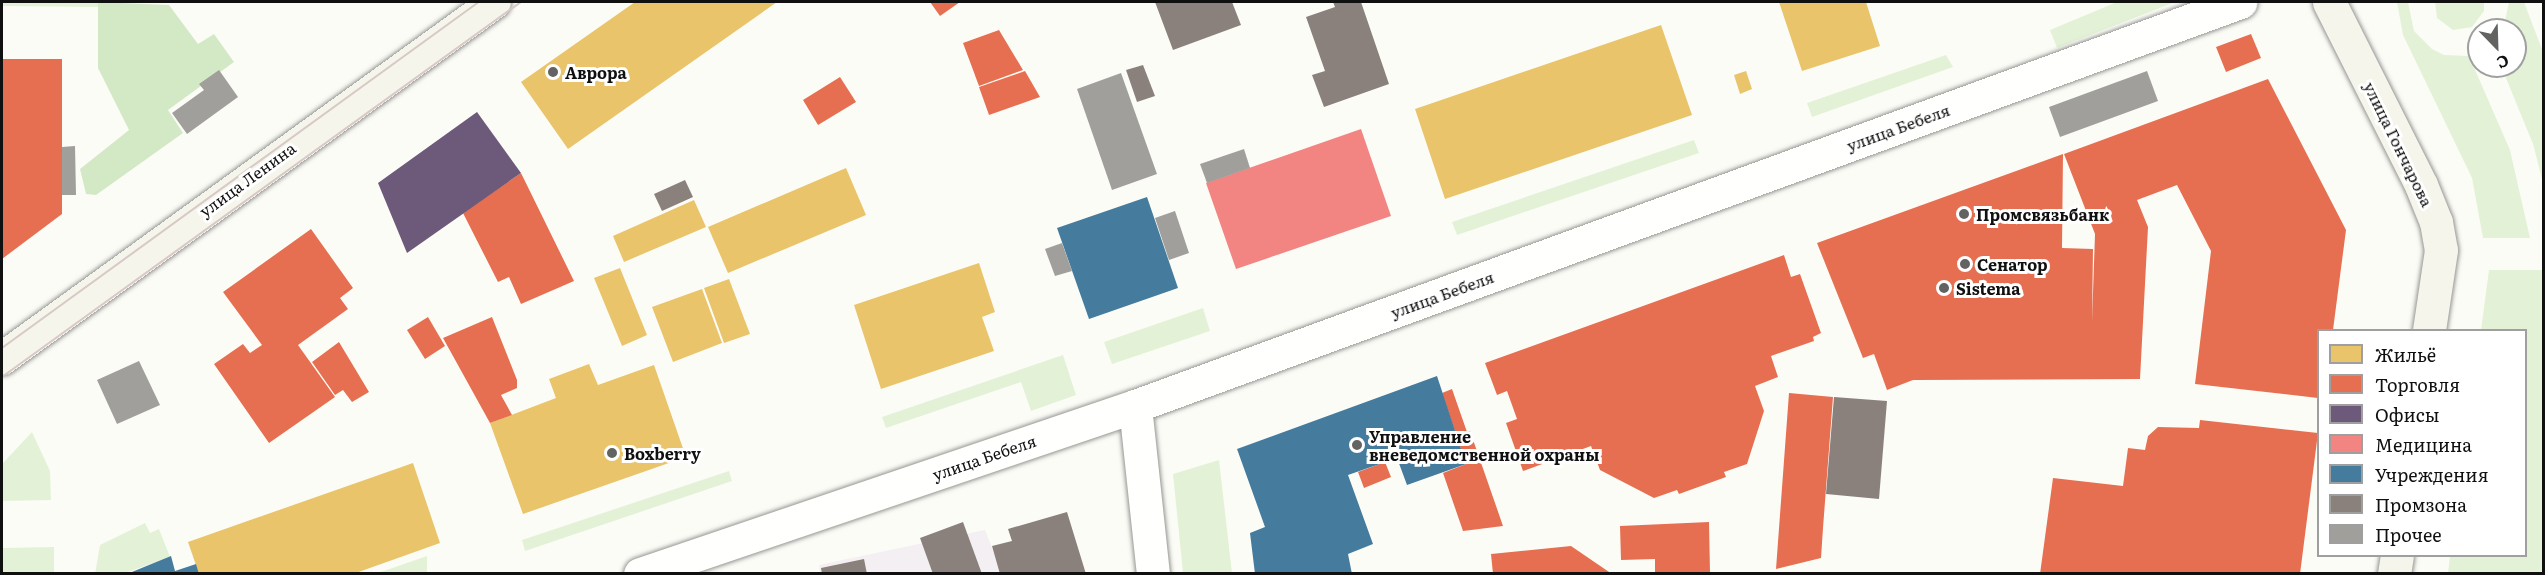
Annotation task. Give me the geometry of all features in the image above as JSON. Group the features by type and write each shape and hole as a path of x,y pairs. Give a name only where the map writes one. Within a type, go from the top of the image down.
{"street":[{"name":"улица Ленина","path":"2,358 494,2"},
{"name":"улица Бебеля","path":"640,573 1135,406 2240,2"},
{"name":"улица Гончарова","path":"2329,2 2421,184 2436,222 2440,250 2429,329"},
{"path":"1135,406 1153,573"},
{"path":"2394,573 2397,557"}],"shaded area":[{"path":"985,530 1002,573 820,574 819,565"}],"green space":[{"path":"2,2 98,2 98,7 2,6"},
{"path":"98,2 169,5 198,44 214,34 234,62 168,110 183,133 96,195 86,194 80,169 129,130 98,68"},
{"path":"2117,2 2175,2 2057,48 2050,30"},
{"path":"2397,2 2408,2 2414,31 2432,49 2444,55 2467,56 2467,78 2479,78 2510,150 2530,238 2483,238 2472,178 2403,35"},
{"path":"2435,2 2484,2 2484,11 2479,18 2467,18 2467,28 2453,30 2437,18"},
{"path":"2509,2 2524,2 2543,52 2543,183 2533,144 2506,78 2527,78 2527,18 2506,18"},
{"path":"1946,55 1953,67 1812,117 1807,103"},
{"path":"1694,140 1699,153 1457,235 1452,222"},
{"path":"2489,270 2543,270 2543,573 2448,573 2450,557 2527,557 2527,329 2481,329"},
{"path":"1203,308 1210,331 1112,364 1104,342"},
{"path":"1063,355 1076,395 1031,411 1021,382 886,428 882,417"},
{"path":"32,432 50,471 51,500 2,501 2,464"},
{"path":"1219,460 1232,573 1183,573 1173,474"},
{"path":"729,471 732,481 525,551 522,540"},
{"path":"145,523 150,533 159,529 170,557 125,573 95,574 100,545"},
{"path":"54,547 54,573 2,573 2,548"},
{"path":"427,556 427,573 378,573"}],"building: Жильё":[{"path":"635,2 777,2 568,149 521,82"},
{"path":"1779,2 1866,2 1880,46 1802,71"},
{"path":"1661,25 1692,115 1445,199 1415,109"},
{"path":"1746,71 1752,89 1740,94 1734,75"},
{"path":"846,168 866,215 728,273 708,227"},
{"path":"694,200 706,227 624,262 613,236"},
{"path":"979,263 995,312 982,317 994,351 881,389 854,305"},
{"path":"620,268 647,335 622,346 594,278"},
{"path":"729,279 750,334 724,343 704,288"},
{"path":"702,289 722,343 673,362 652,307"},
{"path":"589,364 598,385 654,365 686,457 523,514 490,423 556,398 549,379"},
{"path":"413,463 440,543 353,574 199,574 188,542"}],"building: Торговля":[{"path":"930,2 960,2 940,16"},
{"path":"999,30 1023,70 979,86 963,43"},
{"path":"2251,34 2261,58 2226,72 2216,47"},
{"path":"2,59 62,59 62,214 2,259"},
{"path":"1025,71 1040,97 989,115 979,87"},
{"path":"840,77 856,102 818,125 803,100"},
{"path":"2268,79 2346,230 2333,329 2317,329 2317,398 2195,384 2211,251 2177,185 2137,200 2148,227 2140,379 1913,380 1887,390 1874,354 1863,358 1817,243 2063,154 2062,248 2093,249 2092,322 2095,234 2064,154"},
{"path":"521,173 574,281 521,304 509,277 498,282 463,213"},
{"path":"311,229 353,288 340,298 348,309 298,345 335,397 269,443 214,364 243,344 250,353 262,345 223,292"},
{"path":"1784,255 1791,277 1800,274 1821,333 1813,337 1814,341 1771,356 1778,377 1755,386 1764,411 1747,464 1724,472 1726,477 1679,494 1677,490 1654,498 1600,470 1591,446 1523,471 1506,423 1517,419 1507,391 1497,395 1485,363"},
{"path":"428,317 445,346 425,359 407,330"},
{"path":"492,317 517,380 517,388 501,395 512,415 490,423 443,338"},
{"path":"339,342 369,392 352,402 343,390 335,395 312,362"},
{"path":"1452,389 1467,432 1470,431 1503,526 1463,531 1443,473 1466,464 1442,393"},
{"path":"1789,393 1833,397 1821,558 1776,569"},
{"path":"2200,420 2317,433 2300,574 2040,574 2053,478 2123,486 2128,448 2145,450 2148,436 2158,427 2199,428"},
{"path":"1385,462 1391,477 1364,488 1358,472"},
{"path":"1709,522 1710,572 1655,574 1655,559 1621,560 1620,526"},
{"path":"1571,546 1612,574 1493,574 1491,554"}],"building: Офисы":[{"path":"477,112 521,173 407,253 378,183"}],"building: Медицина":[{"path":"1361,129 1391,216 1236,269 1206,183"}],"building: Учреждения":[{"path":"1147,197 1178,288 1089,319 1057,228"},
{"path":"1437,376 1466,464 1407,485 1397,458 1348,475 1373,544 1348,554 1352,574 1255,574 1250,533 1265,527 1237,449"},
{"path":"171,556 175,571 196,564 199,574 127,574"}],"building: Промзона":[{"path":"1155,2 1232,2 1241,25 1173,50"},
{"path":"1333,2 1361,2 1389,84 1324,107 1312,75 1325,71 1306,17 1335,7"},
{"path":"1143,65 1155,96 1137,102 1126,70"},
{"path":"685,180 693,197 662,211 654,194"},
{"path":"1834,397 1887,401 1879,499 1826,494"},
{"path":"1067,512 1086,574 1000,574 992,546 1012,541 1008,529"},
{"path":"963,522 982,574 933,574 920,538"},
{"path":"864,559 867,574 822,574 821,568"}],"building: Прочее":[{"path":"219,70 238,97 187,134 172,113 204,90 199,84"},
{"path":"2147,71 2158,101 2060,137 2049,107"},
{"path":"1121,73 1157,174 1112,190 1077,89"},
{"path":"75,146 76,195 62,195 62,147"},
{"path":"1244,149 1250,168 1207,183 1200,164"},
{"path":"1175,211 1189,253 1169,260 1155,218"},
{"path":"1062,243 1072,271 1055,276 1045,249"},
{"path":"139,361 160,405 117,424 97,380"}],"tram line":[{"path":"2,348 479,2"},
{"path":"2,377 521,2"}],"place":[{"name":"Аврора","path":"553,72"},
{"name":"Промсвязьбанк","path":"1964,214"},
{"name":"Сенатор","path":"1965,264"},
{"name":"Sistema","path":"1944,288"},
{"name":"Управление вневедомственной охраны","path":"1357,445"},
{"name":"Boxberry","path":"612,453"}]}
